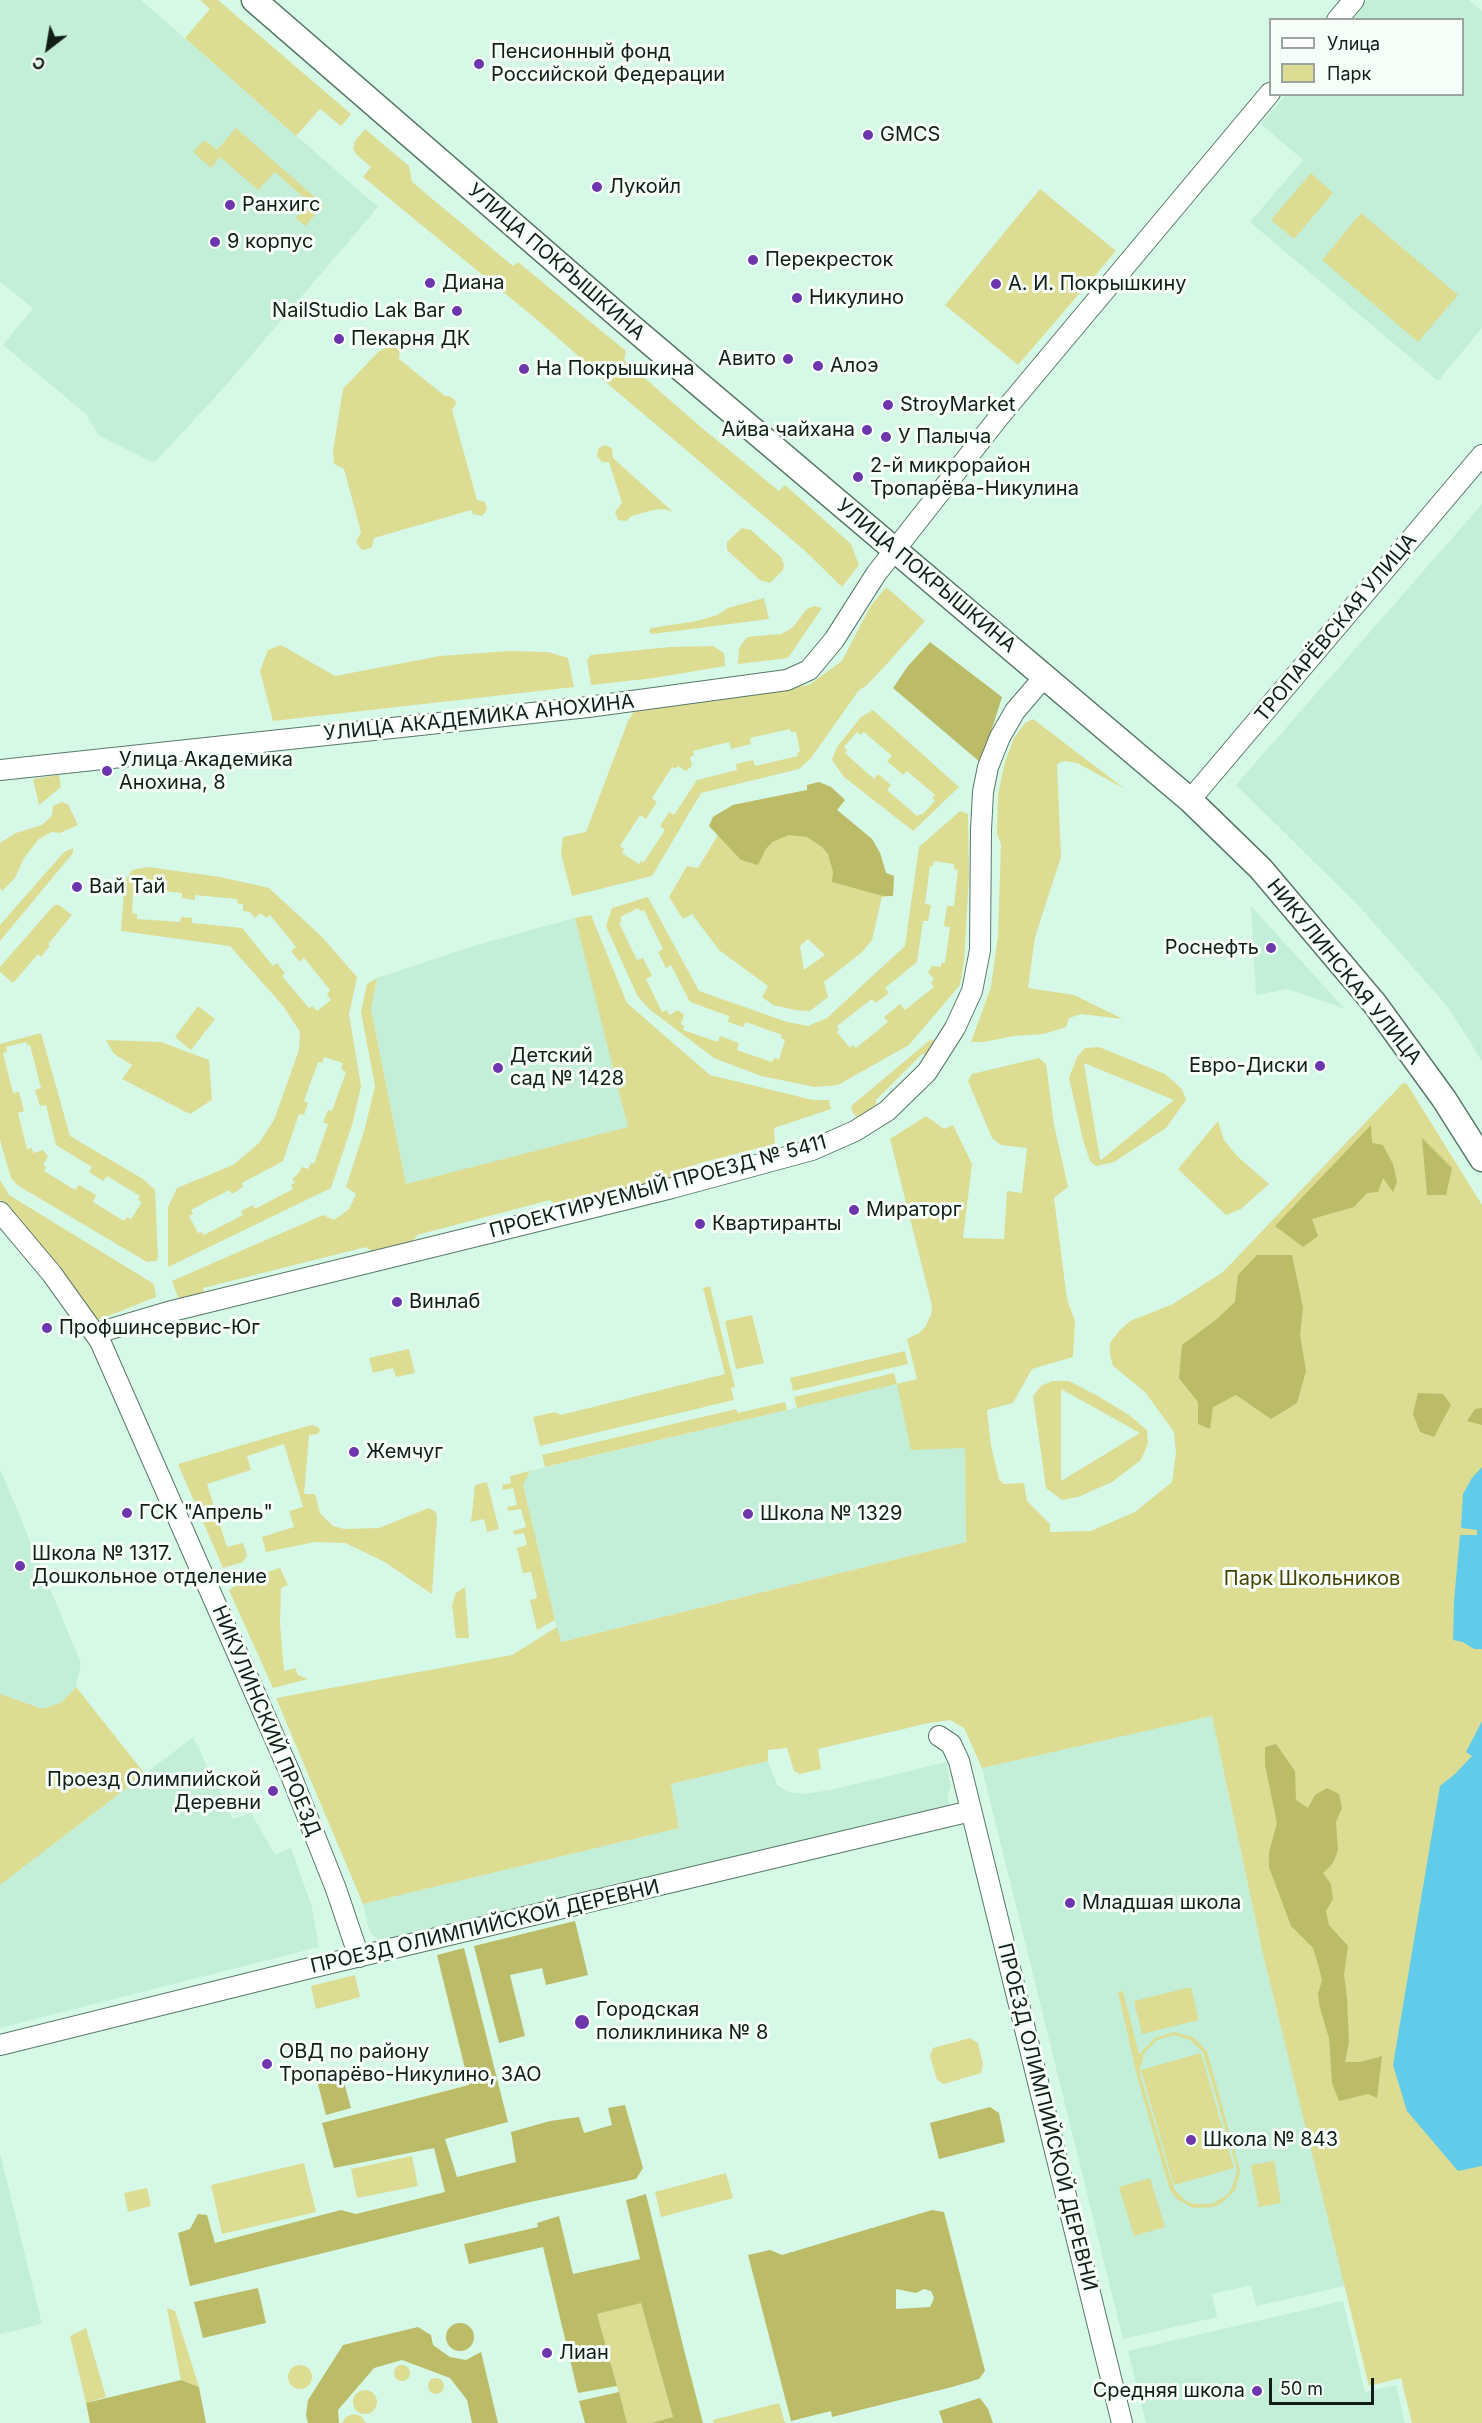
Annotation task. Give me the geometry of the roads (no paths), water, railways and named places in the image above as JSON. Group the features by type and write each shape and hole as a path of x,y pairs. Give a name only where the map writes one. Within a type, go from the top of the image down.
{"main road":[{"name":"УЛИЦА ПОКРЫШКИНА","path":"254,0 621,318 1190,800"},
{"name":"НИКУЛИНСКАЯ УЛИЦА","path":"1190,800 1261,869 1375,1004 1444,1099 1482,1158"}],"street":[{"path":"1339,18 1354,0"},
{"name":"УЛИЦА АКАДЕМИКА АНОХИНА","path":"0,770 588,706 788,680 809,670 820,659 894,550 999,417 1269,94"},
{"name":"ТРОПАРЁВСКАЯ УЛИЦА","path":"1190,800 1482,455"},
{"name":"ПРОЕКТИРУЕМЫЙ ПРОЕЗД № 5411","path":"97,1334 168,1312 672,1188 812,1150 855,1131 887,1111 908,1093 933,1063 955,1028 972,991 980,950 981,830 983,792 988,767 1000,737 1015,711 1045,676"},
{"name":"НИКУЛИНСКИЙ ПРОЕЗД","path":"0,1212 52,1274 97,1334 290,1773 336,1889 359,1958"},
{"name":"ПРОЕЗД ОЛИМПИЙСКОЙ ДЕРЕВНИ","path":"939,1736 947,1740 957,1755 1122,2423"},
{"name":"ПРОЕЗД ОЛИМПИЙСКОЙ ДЕРЕВНИ","path":"0,2045 971,1812"}],"water":[{"path":"1482,1467 1482,1649 1474,1649 1463,1642 1453,1640 1454,1601 1460,1535 1477,1535 1477,1530 1461,1528 1463,1494 1472,1478"},
{"path":"1482,1721 1482,2166 1458,2171 1407,2111 1393,2065 1440,1786 1472,1756 1466,1752"}],"place":[{"name":"Пенсионный фонд Российской Федерации","path":"479,64"},
{"name":"GMCS","path":"868,135"},
{"name":"Лукойл","path":"597,187"},
{"name":"Ранхигс","path":"230,205"},
{"name":"9 корпус","path":"215,242"},
{"name":"Перекресток","path":"753,260"},
{"name":"Диана","path":"430,283"},
{"name":"А. И. Покрышкину","path":"996,284"},
{"name":"Никулино","path":"797,298"},
{"name":"NailStudio Lak Bar","path":"457,311"},
{"name":"Пекарня ДК","path":"339,339"},
{"name":"Авито","path":"788,359"},
{"name":"Алоэ","path":"818,366"},
{"name":"На Покрышкина","path":"524,369"},
{"name":"StroyMarket","path":"888,405"},
{"name":"Айва чайхана","path":"867,430"},
{"name":"У Палыча","path":"886,437"},
{"name":"2-й микрорайон Тропарёва-Никулина","path":"858,477"},
{"name":"Улица Академика Анохина, 8","path":"107,771"},
{"name":"Вай Тай","path":"77,887"},
{"name":"Роснефть","path":"1271,948"},
{"name":"Евро-Диски","path":"1320,1066"},
{"name":"Детский сад № 1428","path":"498,1068"},
{"name":"Мираторг","path":"854,1210"},
{"name":"Квартиранты","path":"700,1224"},
{"name":"Винлаб","path":"397,1302"},
{"name":"Профшинсервис-Юг","path":"47,1328"},
{"name":"Жемчуг","path":"354,1452"},
{"name":"ГСК \"Апрель\"","path":"127,1513"},
{"name":"Школа № 1329","path":"748,1514"},
{"name":"Школа № 1317. Дошкольное отделение","path":"20,1566"},
{"name":"Проезд Олимпийской Деревни","path":"273,1791"},
{"name":"Младшая школа","path":"1070,1903"},
{"name":"Городская поликлиника № 8","path":"582,2022"},
{"name":"ОВД по району Тропарёво-Никулино, ЗАО","path":"267,2064"},
{"name":"Школа № 843","path":"1191,2140"},
{"name":"Лиан","path":"547,2353"},
{"name":"Средняя школа","path":"1257,2391"}],"park label":[{"name":"Парк Школьников","path":"1312,1579"}]}
